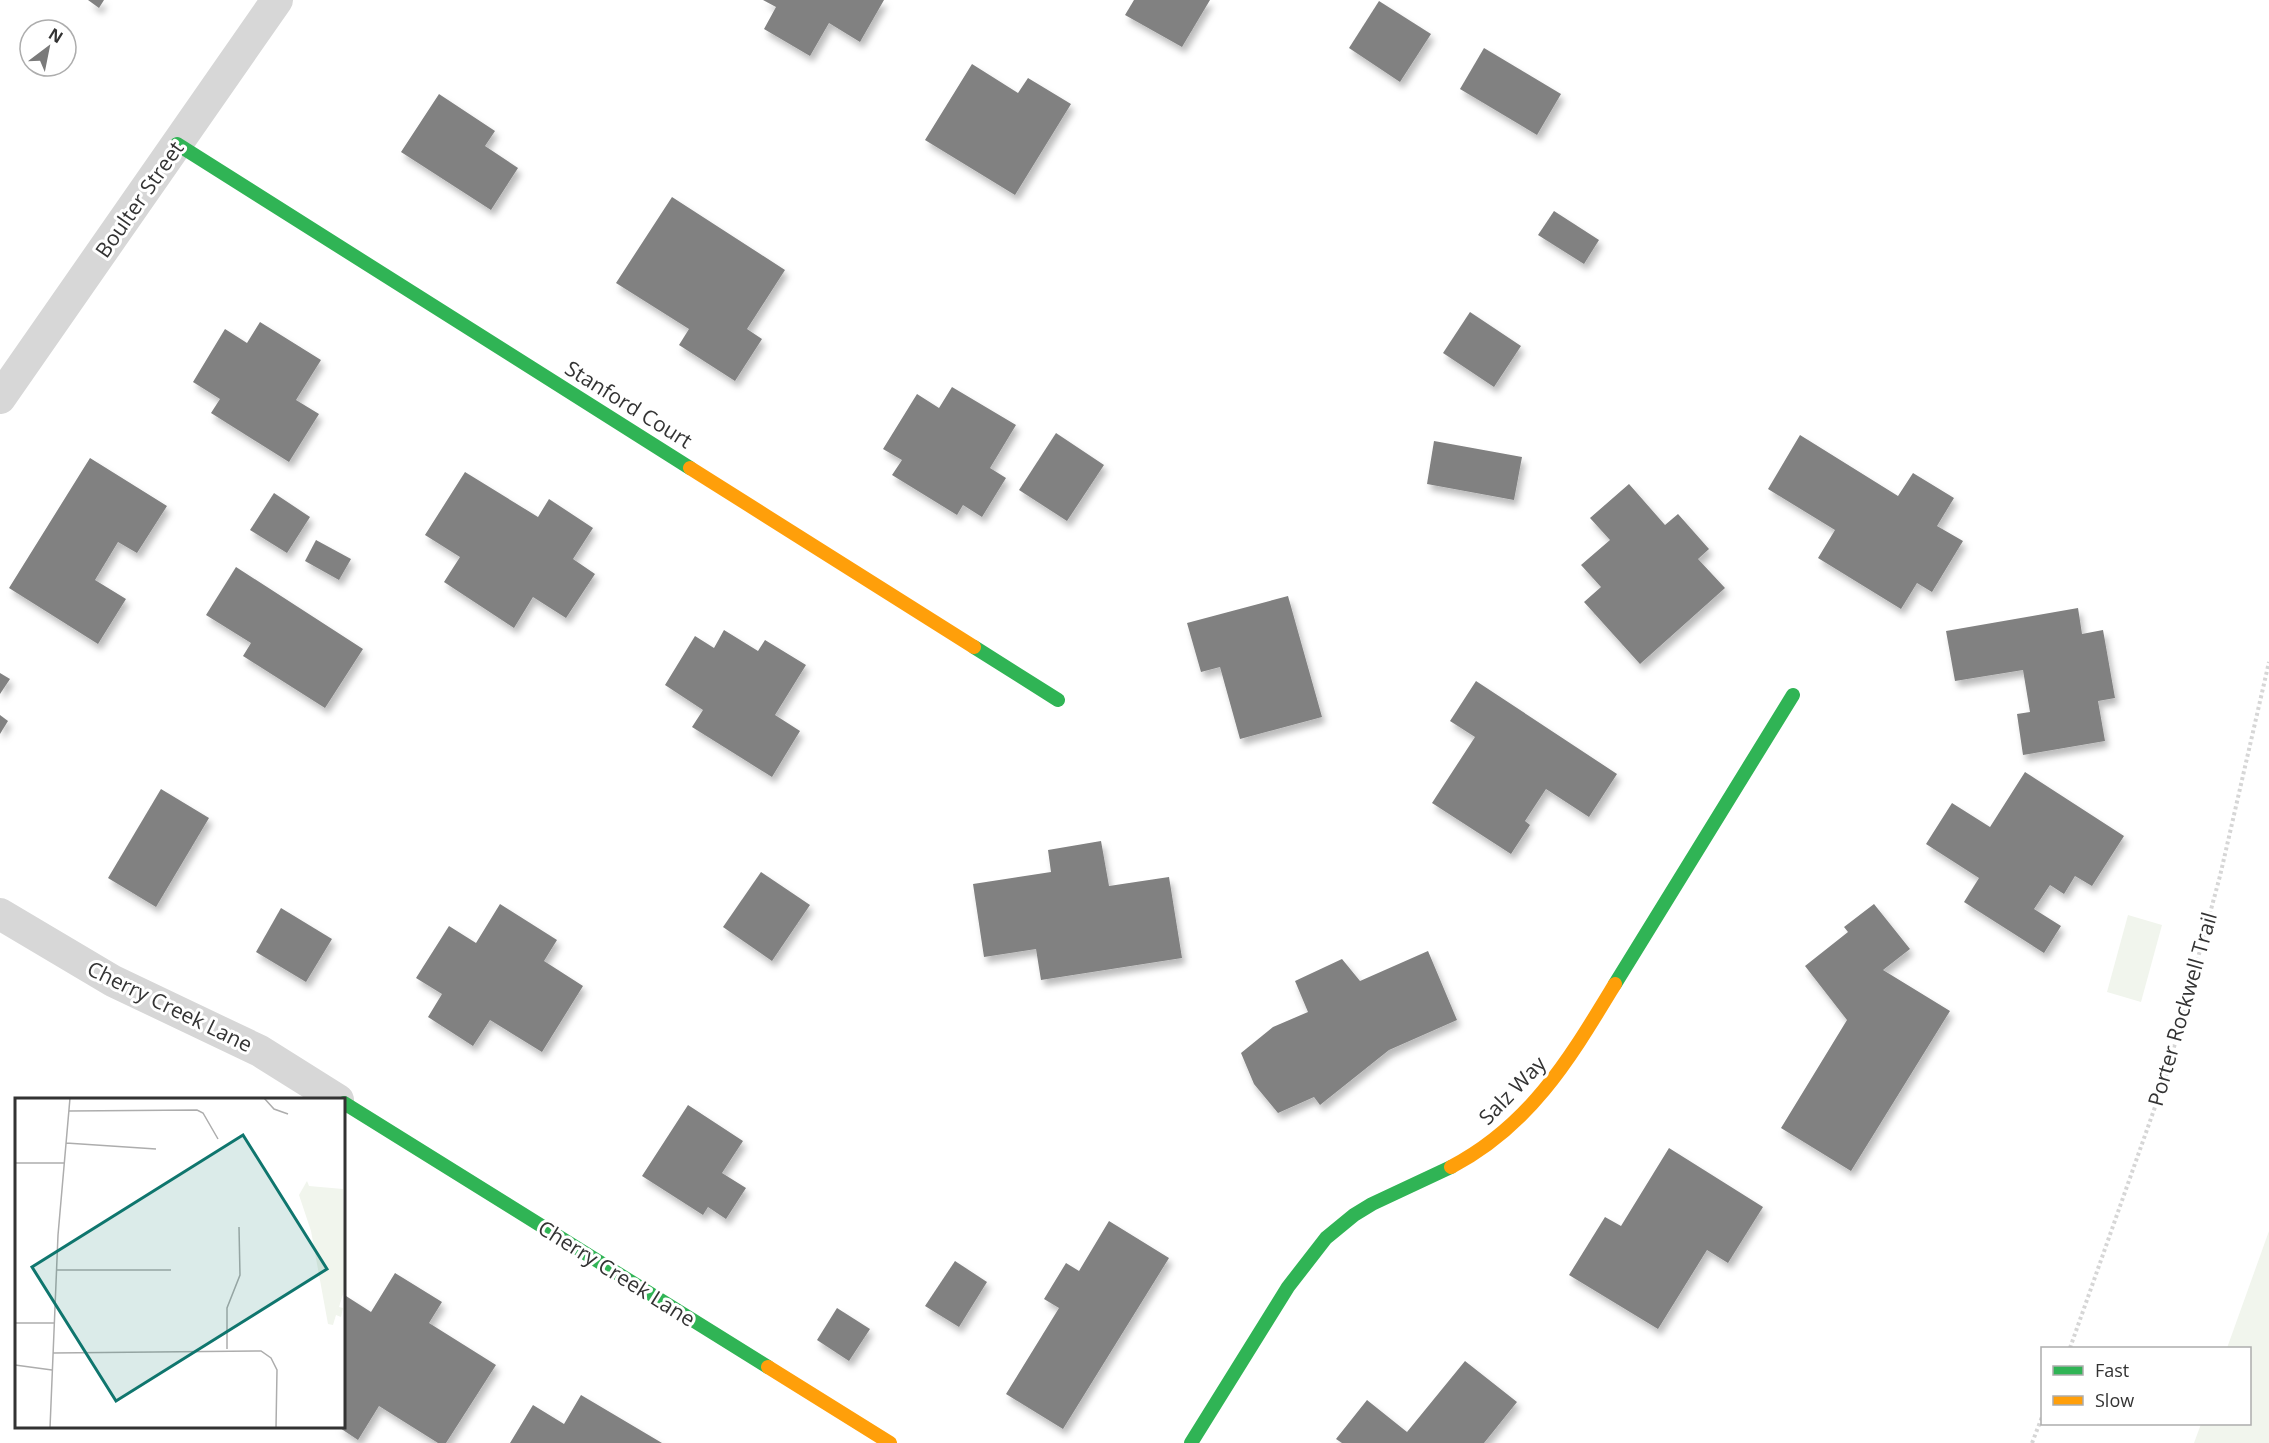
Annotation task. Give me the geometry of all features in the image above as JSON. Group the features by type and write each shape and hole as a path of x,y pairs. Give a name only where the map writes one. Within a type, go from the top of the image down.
{"street":[{"name":"Boulter Street","path":"0,398 277,0"},
{"name":"Stanford Court","path":"177,144 1059,700"},
{"name":"Salz Way","path":"1191,1443 1285,1291 1309,1258 1336,1228 1369,1204 1484,1148 1515,1123 1544,1092 1567,1062 1793,695"},
{"name":"Cherry Creek Lane","path":"0,914 113,981 260,1051 335,1098"},
{"name":"Cherry Creek Lane","path":"345,1104 890,1443"}],"path":[{"name":"Porter Rockwell Trail","path":"2070,1347 2167,1074 2220,876 2269,662"},
{"path":"2032,1443 2041,1422"}],"shaded area":[{"path":"2128,915 2162,925 2141,1002 2107,992"},
{"path":"2269,1231 2269,1443 2194,1443 2201,1425 2251,1425 2251,1347 2227,1347"}],"building":[{"path":"88,0 104,0 99,8"},
{"path":"763,0 884,0 860,42 829,23 810,56 764,29 776,7"},
{"path":"1134,0 1210,0 1182,47 1125,15"},
{"path":"1379,1 1431,34 1400,82 1349,48"},
{"path":"1484,48 1561,94 1537,135 1460,89"},
{"path":"972,64 1018,93 1028,78 1071,104 1015,195 925,140"},
{"path":"439,94 495,131 485,146 518,168 491,210 401,152"},
{"path":"672,197 785,270 747,329 762,339 735,381 679,345 689,329 616,283"},
{"path":"1554,211 1599,240 1584,264 1538,235"},
{"path":"1470,312 1521,346 1494,387 1443,353"},
{"path":"260,322 321,360 296,400 319,414 289,462 211,413 220,399 193,382 225,329 247,343"},
{"path":"952,387 1016,425 990,468 1006,478 982,517 963,505 957,515 892,475 902,460 883,449 917,394 939,408"},
{"path":"1056,433 1104,465 1067,521 1019,490"},
{"path":"1800,435 1898,496 1913,473 1954,498 1937,526 1963,541 1932,592 1917,583 1901,609 1818,558 1835,530 1768,489"},
{"path":"1434,441 1522,457 1514,500 1427,484"},
{"path":"90,458 167,506 137,553 118,542 95,580 126,599 98,644 9,588"},
{"path":"465,472 538,517 549,499 593,528 573,559 595,574 566,618 533,597 514,628 444,582 460,557 425,535"},
{"path":"1629,484 1665,525 1678,514 1709,549 1698,559 1725,588 1640,664 1584,602 1601,587 1581,565 1610,540 1590,518"},
{"path":"274,493 310,517 287,553 250,530"},
{"path":"316,540 351,559 339,580 305,561"},
{"path":"236,567 363,649 325,708 243,656 251,643 206,615"},
{"path":"1288,596 1322,717 1240,739 1220,667 1201,672 1187,623"},
{"path":"2078,608 2082,634 2103,630 2115,698 2098,701 2105,741 2023,755 2017,714 2030,712 2023,670 1955,681 1946,631"},
{"path":"724,630 758,651 765,640 806,665 775,715 800,731 772,777 692,727 703,710 665,685 695,636 714,648"},
{"path":"0,673 10,679 0,694"},
{"path":"1476,681 1617,774 1589,817 1546,789 1525,821 1530,825 1511,854 1432,803 1475,737 1450,721"},
{"path":"0,715 8,721 0,734"},
{"path":"2025,772 2124,836 2092,886 2075,876 2064,894 2050,885 2034,909 2061,926 2044,953 1964,902 1979,878 1926,844 1952,803 1990,827"},
{"path":"161,789 209,818 156,907 108,878"},
{"path":"1101,841 1109,886 1169,877 1182,958 1041,980 1036,949 984,957 973,884 1051,872 1048,850"},
{"path":"761,872 810,905 772,961 723,927"},
{"path":"500,904 557,940 544,961 583,986 542,1052 490,1020 473,1046 428,1017 442,994 416,978 449,926 476,943"},
{"path":"1874,904 1910,949 1883,970 1950,1011 1851,1171 1781,1128 1847,1020 1805,966 1848,932 1844,927"},
{"path":"281,908 332,939 306,982 256,952"},
{"path":"1428,951 1457,1020 1389,1050 1320,1105 1314,1097 1278,1113 1254,1084 1241,1053 1273,1027 1308,1012 1295,981 1342,959 1360,981"},
{"path":"688,1105 743,1141 722,1173 746,1188 726,1219 708,1207 703,1215 642,1176"},
{"path":"1669,1148 1763,1207 1728,1263 1707,1250 1658,1329 1569,1275 1605,1217 1621,1226"},
{"path":"1109,1221 1169,1258 1063,1429 1006,1394 1059,1308 1044,1299 1066,1263 1079,1271"},
{"path":"955,1261 987,1282 959,1327 925,1306"},
{"path":"395,1273 442,1302 429,1323 496,1365 446,1443 438,1443 379,1406 358,1440 340,1428 345,1428 345,1298 371,1312"},
{"path":"837,1308 870,1329 849,1361 817,1340"},
{"path":"1465,1361 1517,1402 1484,1443 1342,1443 1336,1439 1367,1400 1407,1432"},
{"path":"581,1395 662,1443 510,1443 533,1405 564,1424"}],"traffic: fast":[{"path":"177,144 690,468"},
{"path":"974,647 1058,700"},
{"path":"1615,984 1793,695"},
{"path":"345,1104 768,1367"},
{"path":"1191,1443 1288,1287 1326,1238 1354,1215 1372,1204 1451,1167"}],"traffic: slow":[{"path":"690,468 974,647"},
{"path":"1451,1167 1504,1131 1546,1088 1582,1038 1615,984"},
{"path":"768,1367 890,1443"}]}
